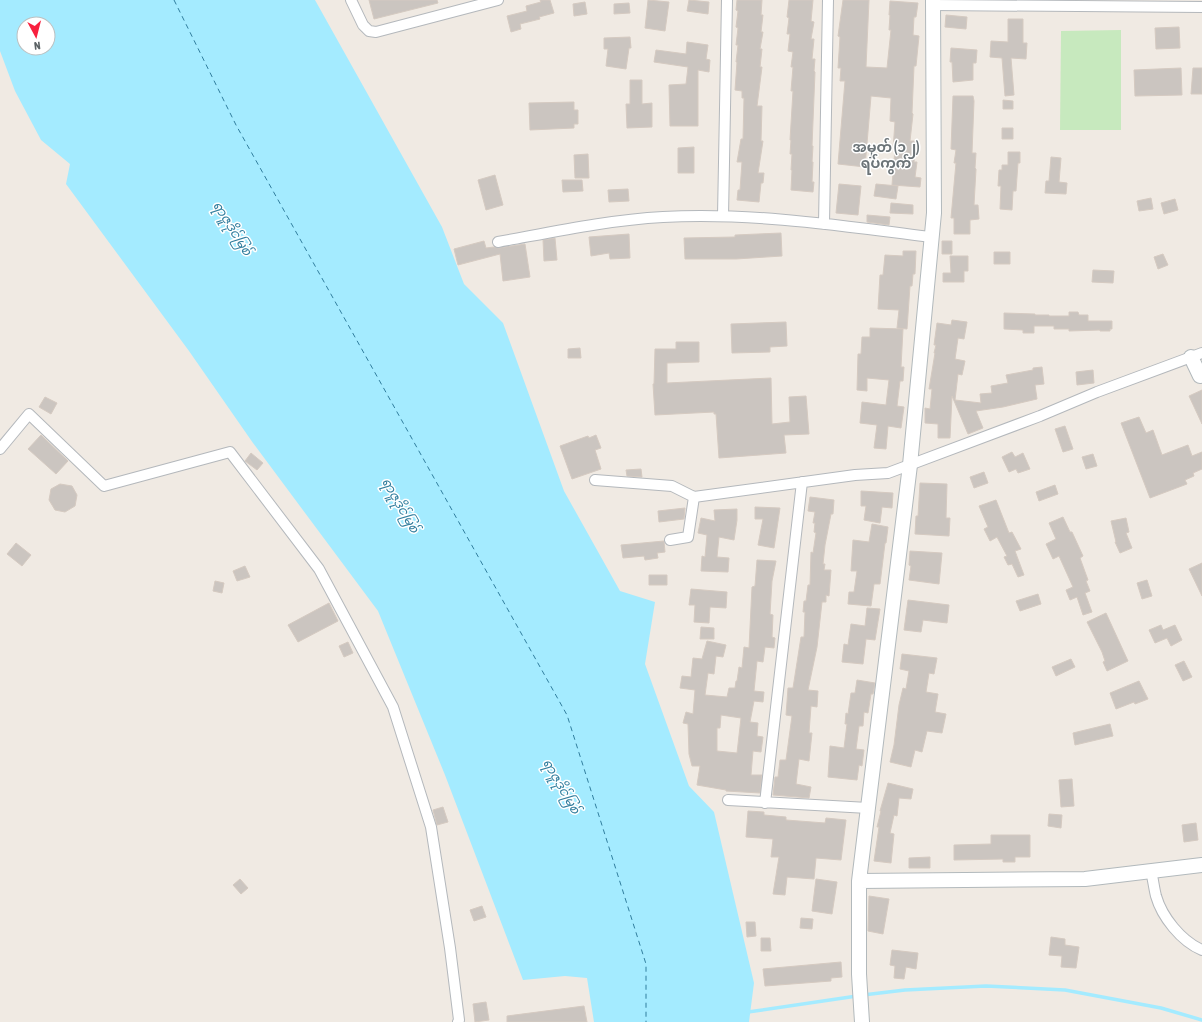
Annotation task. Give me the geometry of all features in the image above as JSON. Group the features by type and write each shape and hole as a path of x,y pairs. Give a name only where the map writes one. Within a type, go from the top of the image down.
{"street":[{"path":"351,0 363,25 369,31 376,32 498,0"},
{"path":"723,216 727,0"},
{"path":"824,224 828,0"},
{"path":"862,1022 859,974 860,881 910,465 934,213 933,2 1202,7"},
{"path":"498,242 620,220 664,217 723,216 824,224 931,237"},
{"path":"595,480 672,486 694,497 855,475 888,473 1197,355 1200,376"},
{"path":"0,450 29,414 104,486 230,452 319,569 393,707 431,827 450,948 459,1020 458,1022"},
{"path":"765,803 802,482"},
{"path":"670,540 688,537 694,497"},
{"path":"728,800 868,808"},
{"path":"860,881 1085,879 1202,865"},
{"path":"1151,871 1156,897 1169,922 1186,941 1202,950"}],"green space":[{"path":"1121,30 1121,130 1060,130 1061,31"}],"water":[{"name":"ရာဇူဒိုင်မြစ်","path":"0,0 315,0 442,227 464,284 503,323 564,491 620,591 655,602 645,664 689,786 714,812 754,983 749,1022 594,1022 587,978 565,976 523,980 445,775 378,611 253,443 189,351 66,184 70,164 41,140 15,91 0,51"}],"building":[{"path":"369,0 437,0 438,3 374,19"},
{"path":"540,0 550,0 554,13 539,17 540,19 520,24 521,29 511,32 507,16 527,11 526,6 541,2"},
{"path":"648,0 669,2 665,31 645,28"},
{"path":"689,0 709,2 708,14 687,11"},
{"path":"737,0 762,0 761,15 763,15 761,32 763,32 760,49 762,49 760,67 762,67 757,106 762,106 761,141 763,141 758,173 764,173 763,183 761,183 759,202 737,200 738,190 740,190 742,162 737,162 741,139 743,139 744,98 742,98 742,91 735,90 738,45 736,45 738,28 736,27 738,11 736,10"},
{"path":"789,0 813,0 811,21 814,22 811,39 814,39 812,59 815,59 815,72 812,146 812,182 814,182 813,192 791,190 792,154 790,154 790,140 793,67 791,67 793,52 788,51 790,34 787,34 789,18 787,17"},
{"path":"843,0 869,0 866,67 887,68 891,30 889,30 890,1 918,3 916,17 914,17 913,35 919,36 916,66 914,66 913,114 910,141 916,141 914,162 917,162 915,177 921,178 920,187 892,185 895,149 893,149 895,122 890,121 891,98 871,96 865,167 838,164 845,81 840,81 841,68 838,68 840,37 838,36"},
{"path":"585,2 587,14 574,16 573,4"},
{"path":"629,3 630,13 614,14 614,4"},
{"path":"946,15 967,17 966,29 945,27"},
{"path":"1008,19 1023,19 1023,43 1027,43 1026,59 1011,58 1014,95 1005,96 1002,58 990,57 991,41 1008,42"},
{"path":"1179,27 1180,48 1156,49 1155,28"},
{"path":"630,37 631,48 629,48 626,69 606,66 608,49 604,49 604,38"},
{"path":"687,42 708,45 706,59 710,60 709,72 698,70 698,126 670,126 669,85 686,84 688,67 654,62 656,50 686,54"},
{"path":"951,48 977,50 976,63 973,63 973,80 953,82 952,62 950,62"},
{"path":"1181,68 1182,95 1135,96 1134,70"},
{"path":"1193,68 1202,68 1202,94 1191,94"},
{"path":"630,80 642,80 642,104 652,103 652,127 627,128 626,104 630,104"},
{"path":"953,96 973,96 974,101 972,153 976,153 976,169 974,205 978,205 979,219 970,220 970,234 954,234 954,218 951,218 956,163 954,163 956,150 951,149"},
{"path":"1003,100 1013,101 1013,109 1003,109"},
{"path":"574,102 574,110 578,110 578,124 574,124 574,128 530,130 529,103"},
{"path":"1002,128 1013,128 1013,139 1002,139"},
{"path":"694,147 694,173 678,173 678,148"},
{"path":"1008,152 1020,152 1016,191 1013,191 1012,210 1000,209 1001,186 998,186 999,170 1002,170 1002,165 1008,165"},
{"path":"588,154 589,178 575,178 574,155"},
{"path":"1051,157 1061,158 1059,182 1067,183 1066,194 1045,193 1046,181 1049,181"},
{"path":"495,175 503,205 486,210 478,180"},
{"path":"562,180 582,180 583,191 563,192"},
{"path":"839,184 861,186 858,215 836,213"},
{"path":"876,184 898,186 896,199 874,196"},
{"path":"628,189 629,201 609,202 608,190"},
{"path":"1151,198 1153,209 1139,211 1137,201"},
{"path":"1175,199 1178,210 1164,214 1161,203"},
{"path":"891,203 913,205 913,214 890,213"},
{"path":"867,215 890,217 889,225 867,222"},
{"path":"781,233 782,256 736,259 685,259 684,238 735,237 735,235"},
{"path":"629,234 630,258 610,259 609,253 591,256 589,237"},
{"path":"555,238 557,260 544,261 543,240"},
{"path":"484,241 486,248 499,248 525,244 530,277 503,281 500,254 458,265 454,249"},
{"path":"942,241 952,241 952,254 942,254"},
{"path":"903,251 916,251 915,274 913,274 912,286 910,286 907,329 897,328 899,310 878,309 880,275 883,275 885,255 903,256"},
{"path":"994,252 1010,252 1010,264 994,264"},
{"path":"1163,254 1168,265 1158,269 1154,257"},
{"path":"950,256 968,256 968,271 964,271 964,282 943,282 943,273 951,273"},
{"path":"1093,270 1114,271 1113,283 1092,282"},
{"path":"1069,312 1078,312 1079,315 1088,315 1088,321 1112,321 1112,329 1110,329 1110,331 1069,331 1069,329 1054,329 1054,326 1034,326 1034,333 1023,333 1023,330 1004,329 1004,313 1069,316"},
{"path":"952,320 967,322 964,339 958,338 955,359 965,361 962,375 958,374 955,400 981,403 980,394 992,393 991,386 1008,383 1006,375 1033,370 1033,368 1042,367 1044,384 1035,385 1037,399 1003,407 976,411 983,428 968,434 952,396 950,438 938,438 938,424 925,423 925,408 930,409 932,389 929,389 936,345 934,345 937,323 951,325"},
{"path":"786,322 787,346 770,347 770,352 732,353 731,324"},
{"path":"870,328 903,329 901,367 904,367 903,381 900,381 897,406 904,407 901,428 888,426 886,449 874,448 877,425 860,423 862,402 886,405 889,380 867,378 867,391 857,390 858,354 861,354 862,337 870,337"},
{"path":"676,342 699,342 699,362 667,363 667,383 771,378 772,424 790,422 789,397 806,396 809,434 784,435 786,453 719,458 716,414 714,414 714,412 655,415 653,384 655,349 676,349"},
{"path":"580,348 581,358 568,358 568,349"},
{"path":"1093,370 1094,383 1077,385 1076,372"},
{"path":"1202,390 1202,424 1189,396"},
{"path":"45,397 57,403 51,414 39,407"},
{"path":"1139,417 1146,433 1153,430 1162,455 1188,445 1192,456 1202,452 1202,469 1193,473 1194,476 1185,480 1187,484 1150,498 1121,423"},
{"path":"1065,426 1073,449 1063,452 1055,429"},
{"path":"41,435 68,461 56,474 28,449"},
{"path":"596,435 601,448 595,450 601,469 572,479 560,446 588,436 589,438"},
{"path":"1012,452 1015,457 1023,453 1030,469 1018,473 1016,469 1009,472 1002,457"},
{"path":"251,453 263,463 257,470 245,461"},
{"path":"1093,454 1097,466 1086,469 1082,457"},
{"path":"641,469 642,477 627,476 626,470"},
{"path":"984,472 988,483 974,488 970,477"},
{"path":"920,483 947,484 946,518 950,518 949,536 915,534 916,516 918,516"},
{"path":"60,484 72,486 77,495 75,506 65,512 55,510 49,500 51,489"},
{"path":"1055,485 1058,494 1039,501 1036,492"},
{"path":"861,491 893,493 892,508 882,507 880,523 864,520 866,506 861,506"},
{"path":"810,497 834,500 833,514 831,514 823,564 825,564 824,570 831,570 829,596 826,595 826,602 822,602 817,647 808,690 818,691 817,707 811,706 809,733 812,733 809,761 799,759 796,784 811,787 809,798 773,795 775,777 778,777 780,760 786,760 792,716 786,715 788,688 793,688 801,637 804,637 804,601 806,601 808,585 810,585 811,552 813,553 816,533 814,532 815,523 813,523 815,512 808,511"},
{"path":"996,500 1009,533 1012,532 1021,549 1015,551 1024,575 1018,577 1012,564 1008,565 1004,557 1007,556 997,537 990,541 984,529 988,527 979,506"},
{"path":"755,507 780,508 774,548 758,545 763,519 755,519"},
{"path":"685,508 684,519 659,522 658,511"},
{"path":"737,509 734,540 719,537 717,557 729,558 728,572 701,571 702,556 705,557 707,535 698,533 701,518 715,521 714,510"},
{"path":"1063,517 1083,556 1080,558 1088,580 1086,581 1090,591 1085,593 1092,612 1083,615 1077,597 1070,600 1066,590 1073,587 1059,556 1053,559 1046,544 1056,539 1049,523"},
{"path":"1126,518 1129,532 1126,533 1132,548 1120,553 1115,542 1111,521"},
{"path":"872,524 888,527 880,584 874,584 871,606 848,604 849,592 854,592 857,571 851,571 853,540 869,542"},
{"path":"664,541 665,552 657,553 658,558 645,560 644,556 623,558 621,545"},
{"path":"16,543 31,555 22,566 7,554"},
{"path":"910,551 942,553 939,584 909,580 911,566 909,565"},
{"path":"757,560 776,561 772,581 770,614 773,615 772,637 775,638 774,648 765,647 763,662 757,661 754,691 764,692 763,702 754,701 750,722 758,723 757,736 763,737 761,752 753,751 751,775 762,775 760,793 726,791 697,785 700,766 692,766 689,754 688,724 683,723 686,712 693,714 695,690 680,688 682,676 691,677 693,658 702,659 707,641 726,645 723,657 716,656 714,674 708,673 705,695 727,697 729,688 735,688 739,667 742,668 744,647 749,648 752,587 755,586","holes":["721,715 741,718 737,753 717,751 717,728 720,728"]},
{"path":"1202,563 1202,596 1189,569"},
{"path":"245,566 250,577 237,581 233,571"},
{"path":"649,575 667,575 667,585 649,585"},
{"path":"1147,580 1152,596 1142,599 1137,583"},
{"path":"215,581 224,583 222,593 213,591"},
{"path":"691,589 727,592 726,608 710,607 709,623 694,622 695,605 689,605"},
{"path":"1038,594 1041,604 1020,611 1016,601"},
{"path":"908,600 949,605 947,623 923,620 921,632 904,630"},
{"path":"329,603 338,621 298,642 288,625"},
{"path":"867,608 880,609 875,640 866,639 863,664 842,662 844,644 848,645 851,624 865,626"},
{"path":"1106,613 1128,661 1107,671 1103,662 1105,661 1102,652 1087,622"},
{"path":"1161,625 1163,630 1175,625 1182,640 1171,646 1167,638 1155,643 1149,630"},
{"path":"701,627 714,628 714,639 700,639"},
{"path":"348,642 353,653 344,657 339,646"},
{"path":"902,654 937,658 934,674 929,673 926,692 938,694 935,712 946,714 942,733 927,731 922,752 915,750 911,767 890,762 894,745 899,705 903,688 906,689 909,671 900,669"},
{"path":"1071,659 1075,667 1056,676 1052,667"},
{"path":"1184,661 1192,677 1183,681 1175,665"},
{"path":"857,680 875,683 873,694 871,694 868,713 864,712 863,726 859,726 856,749 864,750 862,766 859,765 857,780 828,777 830,746 844,748 847,724 845,724 846,713 848,714 851,693 855,693"},
{"path":"1139,681 1148,699 1135,704 1134,702 1116,709 1110,693"},
{"path":"1110,724 1113,736 1075,745 1073,733"},
{"path":"1072,779 1074,806 1061,807 1059,780"},
{"path":"888,783 913,789 911,799 899,798 897,816 894,815 890,833 894,834 891,863 874,861 879,827 877,827"},
{"path":"443,807 448,822 437,825 433,810"},
{"path":"748,811 764,812 764,815 786,817 786,820 825,823 826,818 846,820 841,860 816,858 814,879 787,877 785,895 773,894 779,857 771,857 773,839 746,837"},
{"path":"1049,814 1062,815 1061,828 1048,826"},
{"path":"1196,823 1198,840 1184,842 1182,825"},
{"path":"991,835 1030,835 1030,857 1015,857 1015,862 1003,862 1003,859 954,860 954,845 991,844"},
{"path":"930,857 930,868 909,868 909,858"},
{"path":"240,879 248,888 241,894 233,885"},
{"path":"816,879 837,882 832,914 812,911"},
{"path":"869,896 889,899 883,934 868,931"},
{"path":"482,906 486,917 474,921 470,910"},
{"path":"801,918 813,919 812,929 800,928"},
{"path":"746,922 755,922 756,936 747,937"},
{"path":"1051,937 1065,939 1065,945 1079,947 1076,968 1061,967 1062,956 1049,955"},
{"path":"761,938 770,938 771,951 761,951"},
{"path":"892,950 918,953 916,969 906,967 904,979 894,978 895,966 890,965"},
{"path":"841,962 842,977 831,978 831,981 765,986 763,969"},
{"path":"486,1002 489,1020 475,1022 473,1004"},
{"path":"584,1006 587,1022 507,1022 507,1016"}],"waterway":[{"path":"863,995 905,990 986,986 1065,990 1161,1008 1202,1020"},
{"path":"748,1012 857,996"}],"ferry route":[{"path":"174,0 236,125 567,715 646,964 646,1022"}],"district":[{"name":"အမှတ် (၁၂) ရပ်ကွက်","path":"886,156"}]}
